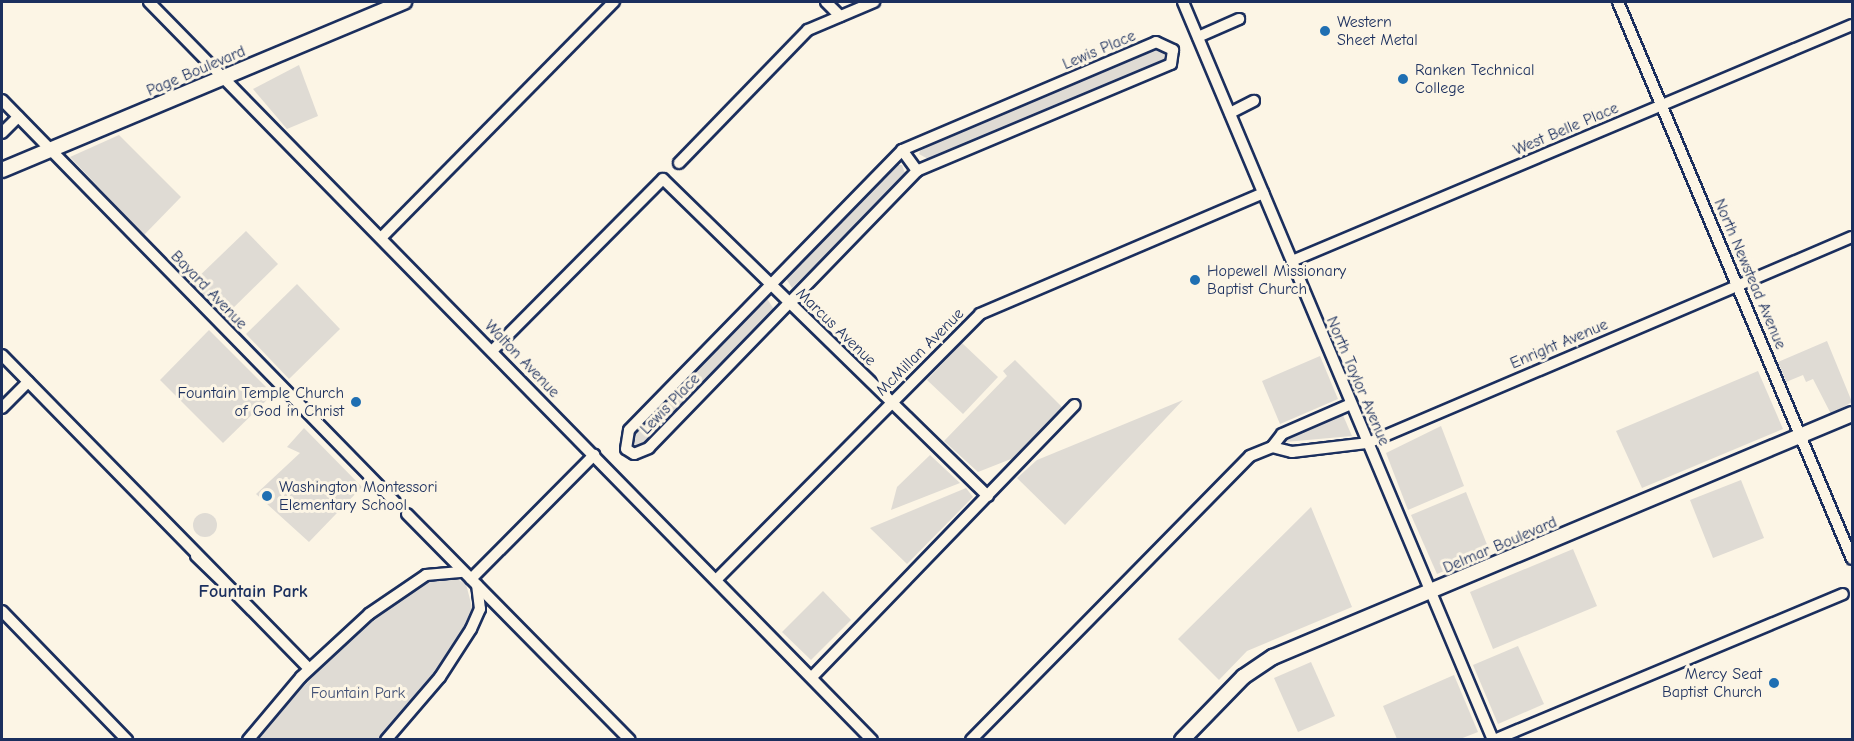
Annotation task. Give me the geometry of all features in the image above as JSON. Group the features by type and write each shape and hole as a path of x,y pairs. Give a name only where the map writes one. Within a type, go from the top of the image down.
{"main road":[{"name":"Page Boulevard","path":"2,170 223,78 378,6 404,2"},
{"name":"Delmar Boulevard","path":"1182,740 1256,667 1852,414"}],"street":[{"name":"Walton Avenue","path":"149,2 493,350 872,740"},
{"path":"381,238 614,2"},
{"path":"826,2 840,16"},
{"path":"679,163 808,30 874,2"},
{"name":"North Taylor Avenue","path":"1183,2 1493,740"},
{"name":"North Newstead Avenue","path":"1618,2 1663,104 1852,559"},
{"path":"1198,37 1239,19"},
{"name":"West Belle Place","path":"1292,261 1852,25"},
{"name":"Lewis Place","path":"1156,42 1173,50 1171,64 918,171 789,301 649,448 633,454 626,449 629,430 902,150 1156,42"},
{"name":"Bayard Avenue","path":"2,100 395,502"},
{"path":"1230,113 1254,101"},
{"path":"2,133 18,117"},
{"path":"902,150 918,171"},
{"name":"Marcus Avenue","path":"493,350 663,179 988,496"},
{"name":"McMillan Avenue","path":"716,580 980,314 1263,193"},
{"name":"Enright Avenue","path":"1272,447 1292,452 1368,442 1852,237"},
{"path":"2,355 309,669"},
{"path":"2,408 28,382"},
{"path":"972,740 1238,467 1272,447 1282,434 1351,404"},
{"path":"812,677 1076,405"},
{"path":"470,579 594,455"},
{"path":"407,514 630,740"},
{"path":"248,740 309,669 406,587 437,571 470,579"},
{"path":"386,740 440,677 471,629 480,609 470,579"},
{"path":"1493,740 1843,594"},
{"path":"2,611 128,740"}],"green space":[{"path":"1155,48 1167,52 1163,62 930,160 919,154 922,145"},
{"path":"299,65 318,116 287,129 253,89"},
{"path":"119,135 181,197 144,235 70,157"},
{"path":"894,165 902,165 906,176 792,288 785,277"},
{"path":"246,231 278,264 225,316 192,283"},
{"path":"297,284 340,329 289,379 246,334"},
{"path":"766,297 775,311 647,442 629,448 630,435"},
{"path":"209,330 273,394 223,443 160,380"},
{"path":"1827,341 1852,402 1831,414 1813,379 1806,382 1803,375 1786,382 1778,362"},
{"path":"962,343 998,377 963,414 927,380"},
{"path":"1320,356 1338,399 1280,424 1262,381"},
{"path":"1015,360 1065,410 1021,455 978,472 944,441 1007,376 1003,371"},
{"path":"1758,371 1783,429 1642,488 1616,431"},
{"path":"1183,400 1065,525 1017,478 1037,460"},
{"path":"1342,413 1352,436 1285,442 1287,437"},
{"path":"1441,426 1464,486 1408,510 1386,453"},
{"path":"304,428 362,487 309,542 256,494 300,453 287,447"},
{"path":"930,455 960,483 891,510 897,487"},
{"path":"1741,480 1764,538 1713,558 1690,500"},
{"path":"966,488 973,497 907,564 870,528"},
{"path":"1466,492 1490,552 1437,574 1411,515"},
{"path":"1311,507 1352,607 1247,651 1219,680 1178,639"},
{"path":"205,513 214,516 217,525 214,534 205,537 196,534 193,525 196,516"},
{"path":"1573,549 1597,606 1493,649 1470,592"},
{"name":"Fountain Park","path":"452,576 466,584 473,611 440,667 378,739 255,740 336,651 390,606 436,577"},
{"path":"823,591 851,620 811,660 782,632"},
{"path":"1518,646 1544,704 1498,724 1473,665"},
{"path":"1311,662 1335,716 1298,732 1274,678"},
{"path":"1454,675 1478,732 1460,739 1397,739 1383,706"}],"place":[{"name":"Western Sheet Metal","path":"1325,31"},
{"name":"Ranken Technical College","path":"1403,79"},
{"name":"Hopewell Missionary Baptist Church","path":"1195,280"},
{"name":"Fountain Temple Church of God in Christ","path":"356,402"},
{"name":"Washington Montessori Elementary School","path":"267,496"},
{"name":"Mercy Seat Baptist Church","path":"1774,683"}],"district":[{"name":"Fountain Park","path":"253,592"}]}
